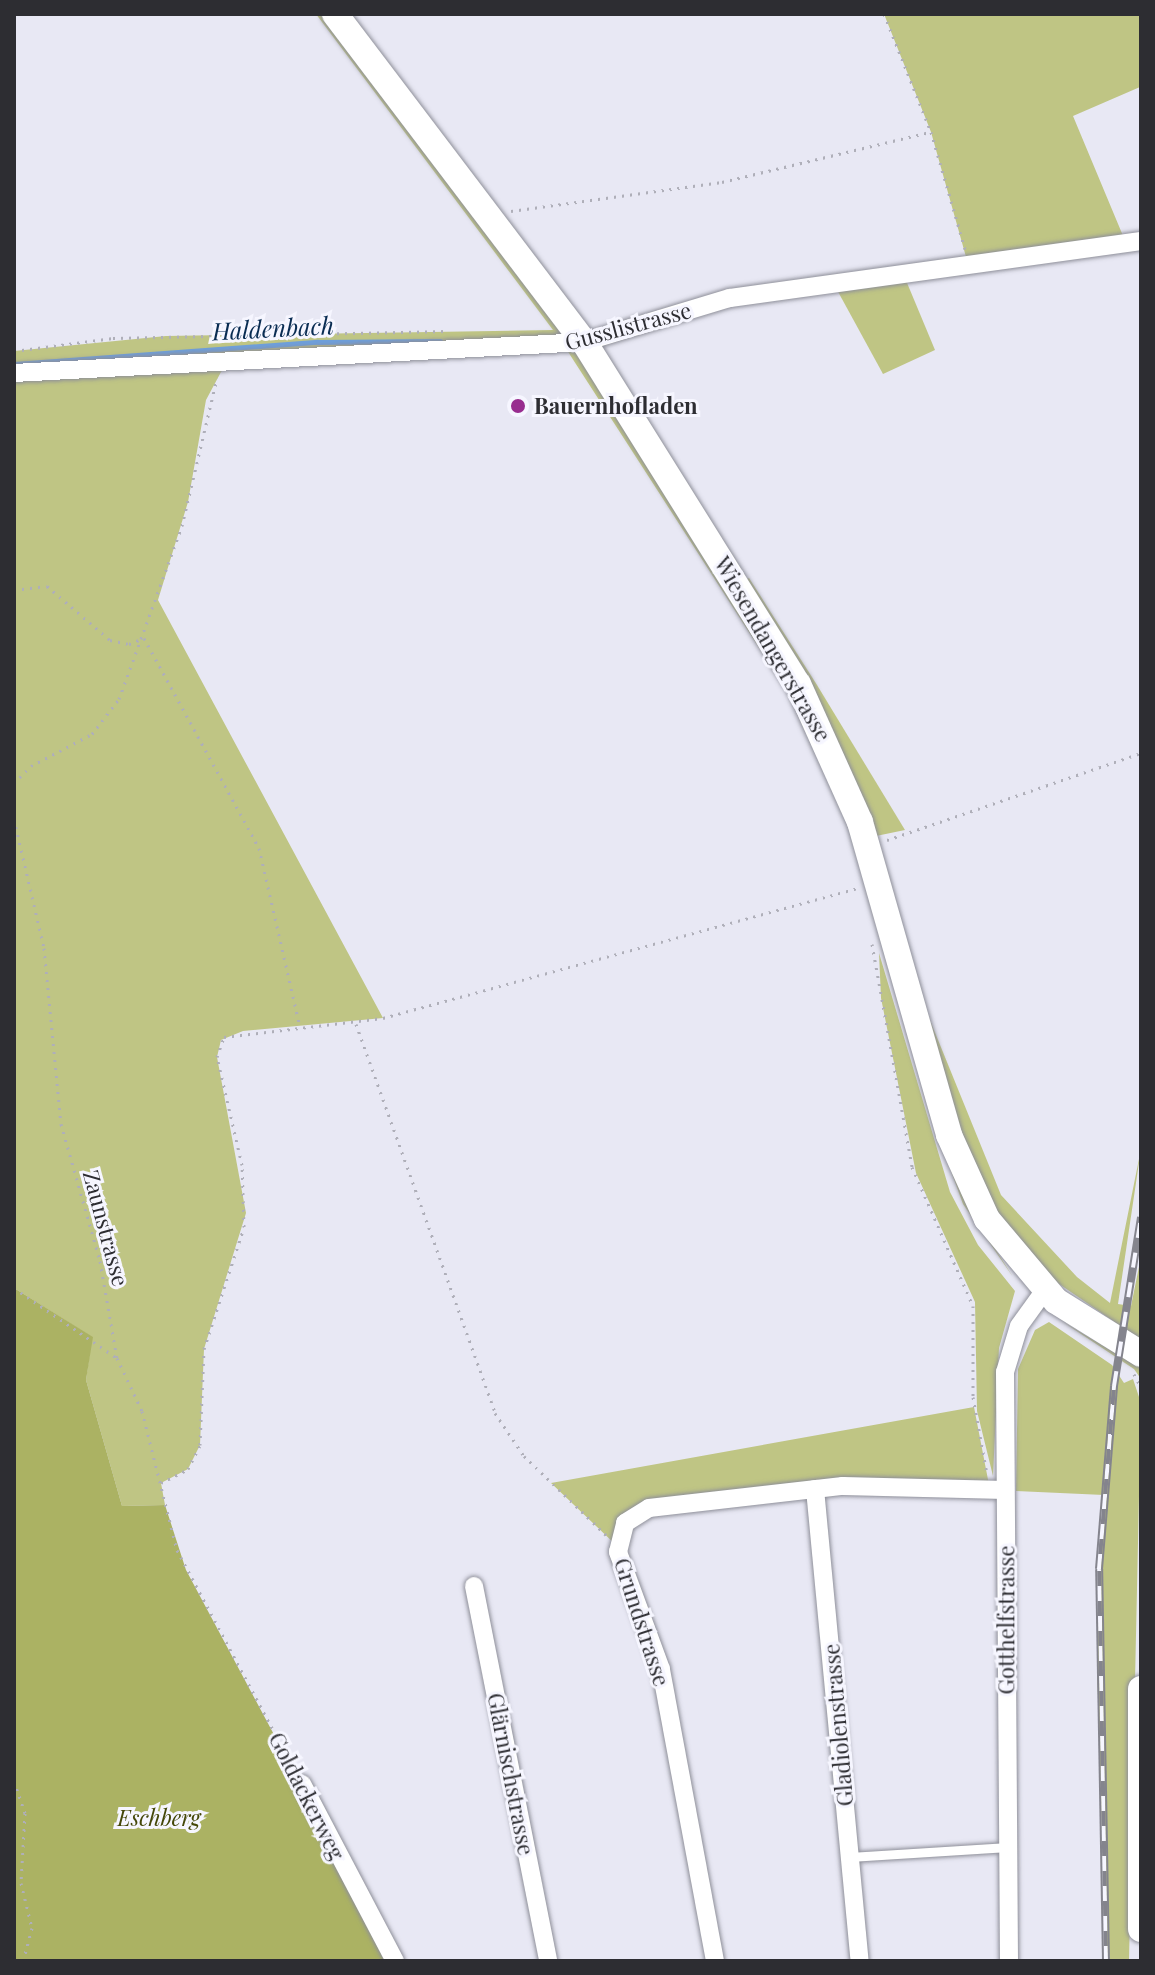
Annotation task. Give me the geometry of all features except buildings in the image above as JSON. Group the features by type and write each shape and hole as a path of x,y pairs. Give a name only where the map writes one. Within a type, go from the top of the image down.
{"main road":[{"name":"Wiesendangerstrasse","path":"335,14 584,342 798,684 868,847 957,1158 997,1235 1045,1290 1141,1354"},
{"path":"1141,1689 1141,1929"}],"street":[{"name":"Gusslistrasse","path":"14,373 233,358 584,342 730,298 1141,241"},
{"name":"Gotthelfstrasse","path":"1009,1961 1005,1490 1007,1357 1045,1290"},
{"name":"Grundstrasse","path":"715,1961 661,1669 617,1546 625,1523 649,1508 815,1489 899,1484 1005,1490"},
{"name":"Gladiolenstrasse","path":"815,1489 860,1961"},
{"name":"Glärnischstrasse","path":"474,1586 548,1961"},
{"name":"Goldackerweg","path":"302,1784 395,1961"}],"lane":[{"path":"850,1857 1008,1847"}],"path":[{"path":"884,14 931,132 964,245"},
{"path":"489,213 722,182 931,132"},
{"path":"14,351 139,337 456,331"},
{"path":"14,783 31,766 98,730 144,638 182,526 206,400 233,358"},
{"path":"14,590 47,586 110,640 129,644 144,638"},
{"path":"144,638 259,848 300,1028"},
{"path":"868,847 1141,753"},
{"name":"Zaunstrasse","path":"14,819 44,948 61,1124 100,1261 117,1358 136,1395 177,1550 220,1630"},
{"path":"161,1483 188,1469 200,1445 201,1360 244,1227 245,1182 219,1045 237,1032 356,1024 863,886 860,874"},
{"path":"872,934 881,1016 914,1176 973,1306 973,1397 982,1454"},
{"path":"356,1024 500,1424 617,1546"},
{"path":"14,1288 117,1358"},
{"name":"Goldackerweg","path":"220,1630 302,1784"},
{"path":"14,1781 25,1813 21,1883 32,1928 23,1961"}],"green space":[{"path":"316,14 335,14 489,213 788,667 776,674 563,344 232,359 221,372 206,400 188,502 158,600 383,1018 243,1031 221,1040 217,1057 246,1213 204,1349 200,1445 188,1469 161,1483 165,1505 122,1506 86,1380 92,1337 14,1288 14,351 166,336 553,330"},
{"path":"884,14 1141,14 1140,87 1073,116 1126,243 968,264 931,132"},
{"path":"905,278 935,350 883,374 836,288"},
{"path":"749,578 905,830 876,836 743,581"},
{"path":"879,953 950,1192 978,1245 1015,1291 999,1348 993,1476 977,1411 975,1302 916,1173 881,998"},
{"path":"910,971 1001,1195 1077,1277 1110,1303 1141,1149 1118,1304 1131,1306 1141,1257 1141,1340 1046,1275 976,1184"},
{"path":"932,1119 978,1222 1013,1277 963,1204"},
{"name":"Eschberg","path":"14,1288 93,1337 86,1380 122,1506 165,1505 186,1570 395,1961 14,1961"},
{"path":"1049,1322 1112,1365 1124,1383 1133,1379 1141,1403 1129,1961 1106,1961 1097,1666 1104,1495 1016,1491 1018,1369 1035,1330"},
{"path":"1063,1322 1141,1368 1141,1379 1134,1369"},
{"path":"974,1407 990,1490 899,1484 649,1508 617,1546 551,1483"}],"waterway":[{"name":"Haldenbach","path":"15,364 318,342 440,341"}],"railway":[{"path":"1106,1961 1099,1569 1114,1386 1141,1217"}],"place":[{"name":"Bauernhofladen","path":"518,406"}]}
